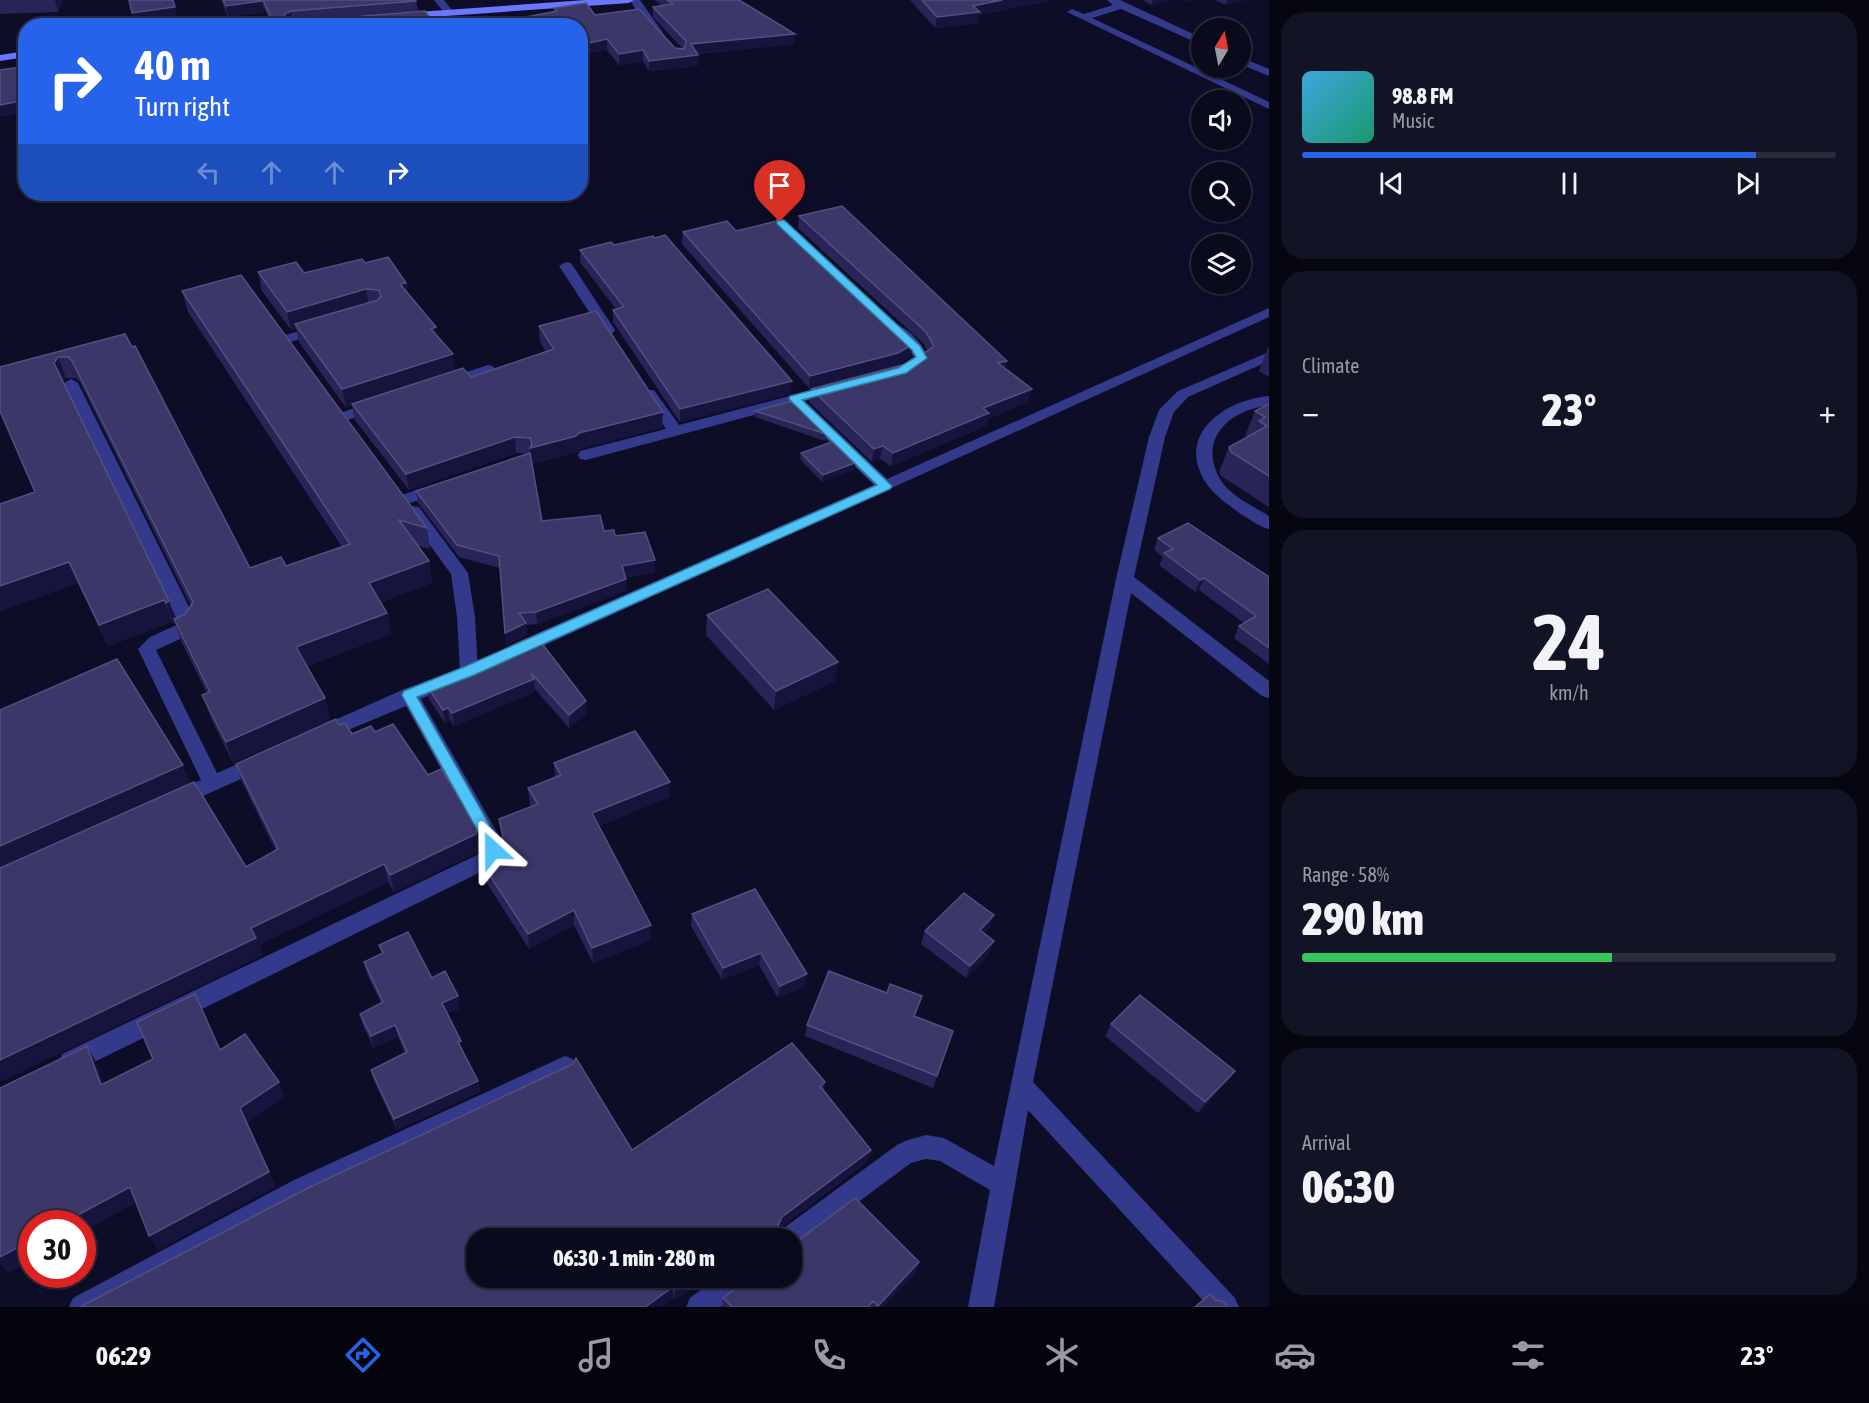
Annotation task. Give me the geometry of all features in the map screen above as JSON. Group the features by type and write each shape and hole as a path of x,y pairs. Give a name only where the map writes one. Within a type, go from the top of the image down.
{"street":[{"path":"393,17 629,0"},
{"path":"635,0 648,22 664,39"},
{"path":"1084,17 1117,3 1191,37"},
{"path":"1072,12 1269,106"},
{"path":"0,58 18,55"},
{"path":"1251,65 1269,73"},
{"path":"566,266 617,344"},
{"path":"311,739 497,659 1269,312"},
{"path":"883,317 917,349 922,358 915,365 891,373"},
{"path":"286,339 330,326"},
{"path":"987,1302 995,1179 1021,1085 1125,579 1157,438 1167,410 1183,394 1269,356"},
{"path":"432,388 488,369"},
{"path":"71,382 189,625 185,630 151,643 147,649 213,784"},
{"path":"643,383 675,431"},
{"path":"586,455 798,394 848,385"},
{"path":"798,394 885,486"},
{"path":"1269,401 1249,402 1230,412 1210,429 1205,446 1205,461 1215,483 1233,500 1269,524"},
{"path":"342,417 387,402"},
{"path":"458,482 401,495 459,573 466,617 469,671"},
{"path":"1125,579 1269,691"},
{"path":"53,1070 488,859 493,850 492,842 409,695"},
{"path":"160,808 278,754"},
{"path":"82,1307 303,1189 565,1067"},
{"path":"1021,1085 1226,1307"},
{"path":"802,1230 905,1153 926,1147 944,1150 995,1179"},
{"path":"699,1307 725,1288"}],"lane":[{"path":"439,0 449,13"}],"building":[{"path":"129,0 173,0 175,7 132,13"},
{"path":"223,0 262,0 262,1 226,6"},
{"path":"263,0 416,0 291,11 284,17 339,18 271,18"},
{"path":"667,0 739,0 795,34 691,44 698,55 649,61 643,50 619,54 607,39 588,43 588,18 521,18 557,11 554,8 586,3 595,15 639,9 675,48 684,49 686,41 653,7 673,4"},
{"path":"922,0 1002,0 973,6 980,12 937,17"},
{"path":"425,11 430,18 339,18"},
{"path":"18,67 18,102 0,105 0,70"},
{"path":"842,206 1007,361 998,363 1032,389 983,408 989,413 893,453 883,446 874,449 811,389 910,363 933,347 926,332 799,216"},
{"path":"781,220 913,344 898,353 810,376 683,232 727,221 736,231"},
{"path":"665,235 792,381 680,409 613,310 624,307 580,250 611,242 614,245"},
{"path":"388,257 406,283 400,284 436,327 431,329 453,354 342,389 295,324 378,300 381,296 379,290 366,289 287,312 258,272 296,262 304,273 362,259 365,263"},
{"path":"241,275 427,528 399,520 429,561 369,583 387,613 296,647 325,698 226,742 202,695 210,692 174,619 186,614 193,602 68,357 58,357 54,363 169,601 166,603 164,600 99,625 69,562 0,586 0,504 35,492 0,411 0,367 125,334 132,347 135,346 250,568 281,557 286,566 350,544 182,291"},
{"path":"596,311 663,412 530,448 532,444 530,438 515,437 406,474 352,404 463,368 471,377 554,349 539,326"},
{"path":"792,401 826,434 755,411"},
{"path":"1269,404 1269,476 1231,452 1229,447 1267,426 1259,421 1265,417 1255,411"},
{"path":"834,441 855,463 823,475 801,453"},
{"path":"530,453 542,521 600,515 604,531 614,530 615,536 645,532 655,560 622,566 626,579 536,612 519,613 526,623 505,633 499,556 457,545 416,491"},
{"path":"1188,523 1269,577 1269,648 1239,626 1256,616 1204,578 1200,580 1164,553 1173,549 1158,538"},
{"path":"768,589 838,662 776,691 707,615"},
{"path":"537,637 586,701 569,715 531,673 534,679 452,713 448,708 443,710 427,686 512,651 510,649"},
{"path":"117,659 183,765 0,846 0,710"},
{"path":"336,719 339,725 345,723 352,734 371,726 375,732 393,724 428,775 441,769 477,825 476,834 390,875 384,864 251,928 256,938 0,1060 0,868 194,782 246,867 278,849 236,764"},
{"path":"635,731 670,782 592,813 651,925 592,948 574,910 528,934 479,859 495,851 503,836 499,819 538,804 528,788 561,775 554,763"},
{"path":"755,889 807,974 780,986 761,953 723,968 692,914"},
{"path":"964,893 994,915 980,930 994,941 970,966 925,931"},
{"path":"408,932 432,978 445,971 458,996 442,1003 461,1041 458,1042 478,1081 394,1119 371,1070 407,1052 395,1025 371,1036 360,1014 383,1002 364,962 383,953 379,945"},
{"path":"829,971 887,993 890,984 922,996 914,1016 953,1031 937,1076 807,1025"},
{"path":"195,994 220,1050 245,1034 279,1082 240,1108 269,1172 149,1236 130,1187 87,1210 18,1210 18,1247 0,1257 0,1088 87,1046 101,1085 153,1059 137,1022"},
{"path":"1140,995 1235,1071 1205,1102 1111,1024"},
{"path":"792,1043 825,1082 820,1086 871,1150 782,1217 777,1228 466,1228 466,1288 672,1288 645,1307 80,1307 308,1188 573,1064 576,1058 632,1150"},
{"path":"855,1198 919,1262 878,1306 873,1301 868,1307 732,1307 723,1298 736,1288 802,1288 802,1238"},
{"path":"1210,1294 1215,1300 1222,1301 1228,1307 1195,1307"}],"route":[{"path":"493,850 492,842 409,695 469,671 885,486 794,399 902,370 915,365 922,358 917,349 780,222"}]}
